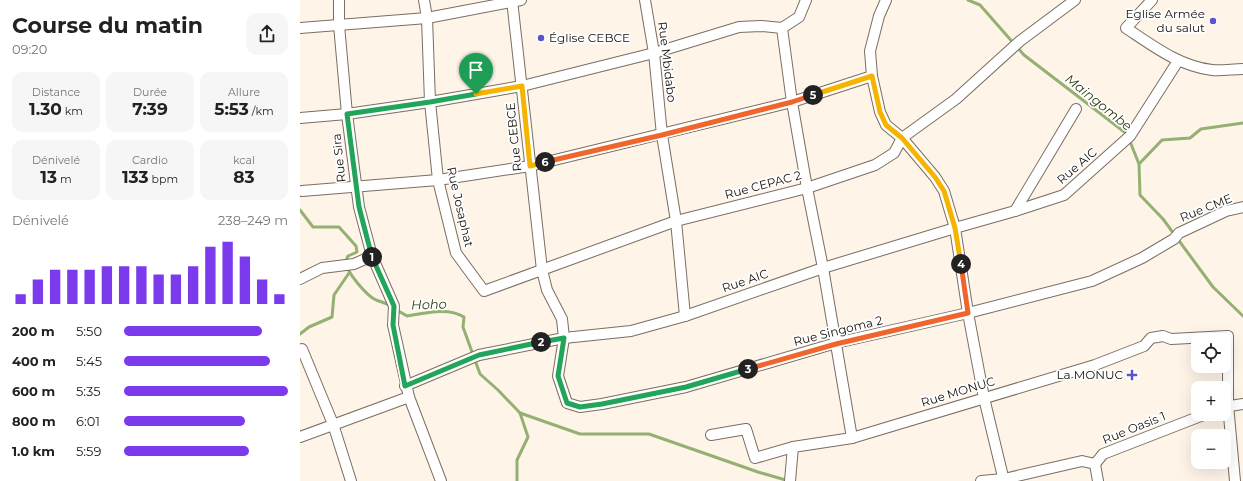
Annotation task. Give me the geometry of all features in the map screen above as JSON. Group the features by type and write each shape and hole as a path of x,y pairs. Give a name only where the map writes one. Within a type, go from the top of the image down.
{"street":[{"name":"Rue Sira","path":"339,0 339,25 347,114 355,187 359,207 372,256 393,309 393,325 408,397 441,481"},
{"name":"Rue Josaphat","path":"424,0 427,18 430,102 438,180 456,253 484,291"},
{"name":"Rue Mbidabo","path":"645,0 654,53 662,135 676,221 685,316"},
{"path":"300,118 347,114 430,102 522,86 654,53 738,27 761,26 782,28 799,17 806,0"},
{"path":"886,0 879,16 870,51 872,76 880,112 886,125 902,138 935,177 944,191 955,228 968,313 984,398 1004,480"},
{"name":"Rue CEPAC 2","path":"484,291 676,221 807,188 875,165 894,153 902,138 956,99 1017,44 1075,0"},
{"path":"300,28 427,18 515,1"},
{"name":"Rue CEBCE","path":"515,1 530,166 542,270 547,290 562,319 564,338"},
{"path":"1147,2 1126,28 1178,61 1196,67 1213,70 1243,69"},
{"path":"782,28 792,102 823,268 852,438"},
{"name":"Rue AIC","path":"405,386 474,357 564,338 631,331 685,316 823,268 1064,195 1129,137 1178,61"},
{"path":"302,191 438,180 530,166 662,135 792,102 872,76"},
{"name":"Rue AIC","path":"1015,211 1076,109"},
{"name":"Rue CME","path":"1176,236 1226,211 1243,207"},
{"name":"Rue Singoma 2","path":"564,338 558,376 567,403 580,407 602,404 686,387 836,344 968,313 1092,281 1142,258 1176,236"},
{"path":"300,278 322,268 354,264 372,256"},
{"name":"Rue MONUC","path":"711,435 746,429 755,458 793,447 852,438 1095,365 1144,346 1151,338 1163,336 1171,339 1228,336 1227,381"},
{"path":"302,349 333,424 351,481"},
{"path":"300,438 333,424 408,397"},
{"path":"1231,405 1243,404"},
{"name":"Rue Oasis 1","path":"1095,464 1103,454 1191,420"},
{"path":"1228,421 1235,481"},
{"path":"791,479 793,447"},
{"path":"981,481 1004,480 1082,461 1095,464 1098,481"}],"waterway":[{"name":"Maingombe","path":"968,0 980,5 1024,55 1127,134 1139,164 1140,195 1163,219 1213,287 1243,316"},
{"path":"1139,164 1162,140 1190,138 1201,129 1243,123"},
{"name":"Hoho","path":"300,210 313,227 339,227 356,246 357,252 348,256 346,261 349,272 372,298 391,306"},
{"path":"300,334 309,327 332,317 334,295 349,273"},
{"name":"Hoho","path":"395,309 407,316 444,311 464,317 463,327 480,374 520,413 528,437 517,460 517,481"},
{"path":"520,413 580,434 649,434 758,472 789,481"}],"place":[{"name":"Eglise Armée du salut","path":"1213,21"},
{"name":"Église CEBCE","path":"541,38"},
{"name":"La MONUC","path":"1132,375"}],"route":[{"path":"872,76 880,112 886,125 902,138 935,177 944,191 955,228 968,313 836,344 686,387 580,407 567,403 558,376 564,338 479,355 405,386 393,325 394,306 372,256 359,207 355,187 347,114 476,94 522,86 530,166 662,135 792,102 872,76"}]}
